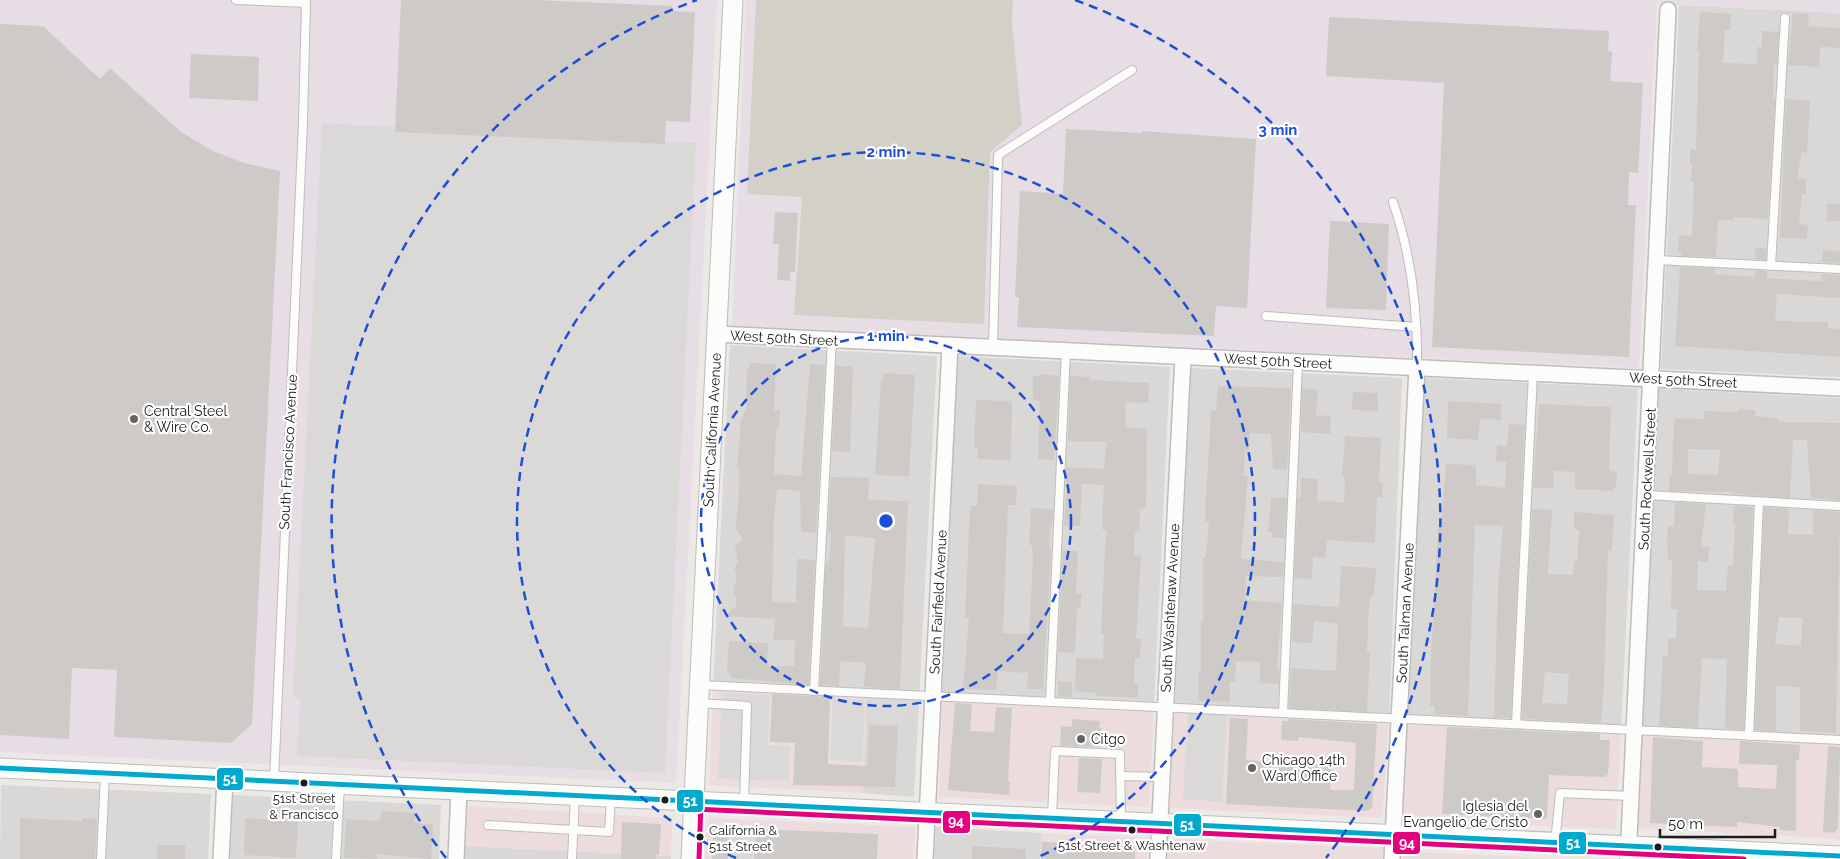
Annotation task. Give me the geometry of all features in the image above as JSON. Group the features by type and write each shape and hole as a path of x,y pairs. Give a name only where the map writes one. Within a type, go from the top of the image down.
{"street":[{"name":"South California Avenue","path":"692,859 732,0"},
{"name":"South Rockwell Street","path":"1628,852 1652,379 1668,10"},
{"name":"West 50th Street","path":"717,334 1840,388"},
{"name":"South Fairfield Avenue","path":"925,859 950,346"},
{"name":"South Washtenaw Avenue","path":"1158,859 1183,357"},
{"name":"South Talman Avenue","path":"1392,859 1417,368"},
{"path":"0,768 1555,843 1628,852 1840,856"},
{"path":"221,859 225,779"},
{"path":"456,859 459,790"}],"lane":[{"name":"South Francisco Avenue","path":"236,0 306,3 303,122 274,781"},
{"path":"1771,266 1785,18"},
{"path":"993,348 998,156 1132,70"},
{"path":"1393,202 1405,238 1416,327 1417,368"},
{"path":"1657,260 1840,269"},
{"path":"1266,316 1416,327"},
{"path":"814,691 832,340"},
{"path":"1050,702 1066,351"},
{"path":"1283,713 1298,362"},
{"path":"1516,724 1533,373"},
{"path":"1646,495 1840,506"},
{"path":"1749,736 1759,502"},
{"path":"699,694 814,691 1840,740"},
{"path":"699,694 747,706 744,804"},
{"path":"1052,819 1055,751 1120,754 1121,822"},
{"path":"101,859 105,773"},
{"path":"1120,776 1162,777"},
{"path":"336,859 340,785"},
{"path":"1555,843 1560,794 1631,796"},
{"path":"572,859 575,796"},
{"path":"488,825 609,832 611,798"}],"shaded area":[{"path":"0,0 717,0 676,783 0,752"},
{"path":"746,0 1840,0 1840,13 1657,4 1639,368 732,326"},
{"path":"756,0 1013,0 1012,23 1022,125 990,152 984,324 794,315 802,197 747,194"},
{"path":"1679,5 1840,13 1840,377 1661,369"},
{"path":"322,123 696,143 665,773 297,756 300,698 293,697"},
{"path":"730,345 937,356 914,797 863,793 866,693 713,686"},
{"path":"957,356 1170,367 1154,707 942,697"},
{"path":"1191,368 1402,378 1389,718 1175,708"},
{"path":"1425,378 1638,388 1621,729 1407,719"},
{"path":"1659,389 1840,398 1840,740 1642,730"},
{"path":"713,686 867,693 863,793 709,785"},
{"path":"722,693 770,695 768,745 790,746 789,781 718,779"},
{"path":"942,697 1154,707 1149,807 939,797"},
{"path":"833,699 865,700 862,762 830,760"},
{"path":"871,700 908,702 907,725 869,723"},
{"path":"1175,708 1389,718 1382,818 1170,808"},
{"path":"1188,713 1227,715 1222,802 1183,799"},
{"path":"1407,719 1621,729 1616,829 1402,820"},
{"path":"1642,730 1840,740 1840,839 1638,828"},
{"path":"1,785 211,794 208,859 0,859"},
{"path":"233,795 441,805 439,859 230,859"},
{"path":"468,806 672,818 671,856 465,846"},
{"path":"708,818 915,827 913,859 705,859"},
{"path":"732,826 754,828 753,859 730,859"},
{"path":"936,827 1042,833 1040,859 934,859"},
{"path":"1042,833 1148,838 1147,859 1040,859"},
{"path":"1169,839 1383,848 1382,859 1167,859"},
{"path":"465,846 671,856 671,859 464,859"},
{"path":"1403,851 1558,859 1403,859"}],"building":[{"path":"401,0 537,0 672,6 671,11 695,12 690,122 666,121 665,144 395,132"},
{"path":"1700,12 1731,14 1730,30 1725,30 1723,63 1757,64 1757,47 1762,47 1762,31 1779,32 1777,65 1774,65 1773,98 1775,99 1768,219 1733,217 1733,220 1718,220 1716,257 1681,256 1681,252 1678,252 1679,235 1692,236 1694,182 1691,182 1692,165 1690,165 1690,149 1696,150 1699,50 1697,50"},
{"path":"1793,13 1809,14 1808,26 1840,28 1840,48 1820,47 1819,67 1788,65"},
{"path":"1329,17 1609,31 1608,51 1612,52 1610,81 1643,83 1638,173 1629,172 1628,205 1636,205 1629,357 1432,347 1444,83 1326,76"},
{"name":"Central Steel & Wire Co.","path":"0,24 43,26 100,79 110,68 181,132 213,151 244,163 280,171 252,724 231,743 114,737 117,670 72,668 69,739 0,735"},
{"path":"191,54 259,57 258,101 189,98"},
{"path":"1786,99 1810,101 1807,153 1801,152 1798,178 1806,179 1806,194 1802,194 1799,224 1808,225 1807,239 1780,238"},
{"path":"1066,129 1142,133 1142,131 1256,139 1247,308 1216,306 1214,336 1017,327 1019,297 1015,297 1020,191 1063,194"},
{"path":"1827,204 1840,204 1840,221 1827,221"},
{"path":"775,212 798,213 795,272 790,272 790,281 777,280 779,244 773,244"},
{"path":"1330,221 1389,224 1386,310 1326,308"},
{"path":"1755,248 1766,248 1766,260 1755,259"},
{"path":"1823,250 1840,251 1840,263 1822,262"},
{"path":"1680,267 1715,268 1715,274 1755,277 1755,270 1767,271 1767,278 1796,280 1821,281 1822,274 1840,275 1840,298 1777,294 1775,321 1828,322 1828,328 1840,329 1840,357 1675,346"},
{"path":"750,363 776,364 774,410 780,411 779,429 776,429 774,474 801,476 810,364 825,365 816,533 801,532 800,491 777,489 774,516 772,602 796,603 797,559 815,560 809,685 731,678 727,669 729,641 768,643 767,663 769,663 769,666 794,666 795,640 773,640 775,619 725,616 736,606 736,596 733,593 737,575 735,566 738,564 735,545 743,539 736,529 739,489 739,468 737,468 741,420 746,410 747,368 750,368"},
{"path":"836,366 853,366 850,452 832,451"},
{"path":"884,373 915,375 909,476 875,475 881,380 883,381"},
{"path":"1040,374 1059,376 1054,460 1038,459 1040,401 1033,399 1033,376 1040,376"},
{"path":"1070,376 1090,377 1090,380 1149,383 1148,403 1126,402 1125,427 1147,429 1146,507 1140,510 1139,531 1135,531 1134,555 1141,556 1136,639 1141,639 1140,658 1135,658 1134,682 1138,684 1138,698 1096,696 1096,693 1075,691 1076,658 1103,659 1104,634 1101,634 1106,530 1103,530 1102,526 1104,485 1082,484 1080,526 1064,526 1067,483 1066,467 1104,469 1106,442 1068,441"},
{"path":"1218,386 1291,388 1287,470 1273,469 1271,434 1250,433 1249,451 1245,450 1244,476 1248,476 1241,559 1284,562 1283,577 1246,576 1245,600 1282,603 1277,667 1279,667 1279,684 1260,683 1260,662 1236,661 1235,682 1230,682 1230,702 1199,701 1198,673 1201,671 1201,621 1203,622 1203,558 1206,558 1209,522 1206,522 1205,510 1211,410 1216,410"},
{"path":"1302,389 1318,390 1316,415 1331,416 1330,434 1301,432"},
{"path":"1353,392 1378,393 1378,411 1352,410"},
{"path":"976,400 1012,401 1011,460 977,459 978,449 974,449"},
{"path":"1448,401 1501,404 1501,420 1480,418 1478,440 1447,438"},
{"path":"1539,404 1611,407 1609,470 1617,473 1616,488 1613,488 1613,491 1575,489 1575,472 1554,471 1553,488 1533,488"},
{"path":"1738,409 1755,410 1755,416 1779,419 1779,422 1840,423 1840,500 1811,498 1807,440 1793,440 1790,498 1734,494 1734,492 1669,491 1670,475 1672,475 1674,418 1704,419 1704,411 1738,412","holes":["1688,449 1720,450 1718,475 1688,474"]},
{"path":"1509,424 1525,425 1511,718 1494,718 1498,586 1503,526 1475,525 1468,716 1434,714 1434,706 1430,706 1431,655 1438,527 1441,528 1446,464 1476,465 1476,485 1505,488 1506,462 1496,461 1497,445 1507,446"},
{"path":"1345,436 1381,438 1379,482 1383,483 1382,497 1377,497 1375,543 1327,540 1326,558 1313,557 1312,579 1294,578 1298,498 1301,498 1301,478 1318,479 1317,501 1344,502 1345,477 1342,477"},
{"path":"831,477 869,478 868,500 908,501 900,689 864,687 866,663 842,661 840,663 839,686 820,685 826,561 829,561 831,533 828,533","holes":["845,535 875,538 868,628 843,626"]},
{"path":"978,484 1017,486 1016,505 1008,505 1003,633 1029,634 1033,560 1032,545 1029,545 1031,508 1053,509 1052,526 1050,526 1049,549 1051,550 1043,689 1027,689 1028,673 998,671 996,690 963,689 969,618 965,618 970,506 977,506"},
{"path":"1271,498 1287,498 1285,538 1272,538 1272,532 1268,532"},
{"path":"1675,502 1706,504 1701,547 1709,547 1708,562 1698,561 1697,590 1726,591 1728,566 1733,566 1734,506 1753,507 1744,730 1725,728 1727,659 1702,658 1698,728 1659,726 1663,656 1668,656 1668,639 1676,639 1677,609 1671,609 1672,560 1668,559 1667,542 1668,526 1674,527"},
{"path":"1764,507 1789,509 1788,534 1813,535 1813,510 1840,512 1836,733 1800,731 1800,687 1776,686 1776,731 1755,730","holes":["1779,617 1802,618 1801,646 1775,644"]},
{"path":"1532,509 1552,510 1548,574 1573,575 1574,561 1577,561 1579,530 1574,529 1574,512 1614,515 1612,551 1608,551 1601,723 1522,719","holes":["1545,672 1569,674 1567,704 1542,703"]},
{"path":"1063,550 1078,551 1076,594 1082,594 1080,609 1077,608 1075,653 1058,652"},
{"path":"1341,566 1376,568 1374,596 1371,596 1369,604 1367,651 1370,652 1367,712 1289,708 1291,668 1336,671 1338,624 1314,621 1312,643 1292,642 1293,604 1339,607"},
{"path":"1058,681 1072,682 1072,697 1058,696"},
{"path":"772,694 830,697 828,764 867,766 869,725 898,726 895,787 793,785 795,743 770,742"},
{"path":"955,703 972,704 970,731 994,732 996,707 1012,708 1009,795 948,790"},
{"path":"1230,718 1248,719 1246,760 1332,765 1330,790 1354,790 1356,743 1299,737 1298,741 1281,740 1282,721 1288,721 1288,719 1377,724 1372,808 1367,811 1226,804"},
{"name":"Citgo","path":"1072,719 1100,721 1099,728 1102,728 1101,747 1060,746 1061,726 1072,727"},
{"path":"1447,727 1600,734 1600,740 1610,740 1608,775 1606,777 1549,775 1547,819 1442,814"},
{"path":"1653,737 1703,741 1702,767 1738,769 1738,787 1776,789 1777,765 1739,764 1740,741 1800,745 1799,760 1796,760 1796,831 1780,830 1780,827 1737,822 1737,827 1650,823"},
{"path":"1828,746 1840,747 1838,829 1833,833 1823,832"},
{"name":"Citgo","path":"1079,758 1102,759 1100,793 1077,792"},
{"path":"381,811 415,813 415,823 433,824 431,859 377,854 377,859 344,858 346,819 380,821"},
{"path":"20,818 82,821 82,818 97,819 95,859 20,859"},
{"path":"245,818 298,822 296,858 244,855"},
{"path":"622,822 661,824 659,855 656,855 656,859 621,859"},
{"path":"714,826 730,827 728,859 712,859"},
{"path":"756,829 878,834 877,859 754,859"},
{"path":"1042,842 1131,846 1135,850 1135,859 1041,859"},
{"path":"157,845 185,845 185,859 157,859"},
{"path":"972,846 1026,849 1026,859 972,859"}],"transit line":[{"name":"51","path":"0,768 1840,856"},
{"name":"94","path":"699,859 701,802"},
{"name":"94","path":"694,809 1744,859"}],"place":[{"name":"Central Steel & Wire Co.","path":"134,419"},
{"name":"Citgo","path":"1081,739"},
{"name":"Chicago 14th Ward Office","path":"1252,768"},
{"name":"51st Street & Francisco","path":"304,783"},
{"name":"Iglesia del Evangelio de Cristo","path":"1538,814"},
{"name":"51st Street & Washtenaw","path":"1132,830"},
{"name":"California & 51st Street","path":"700,837"}]}
